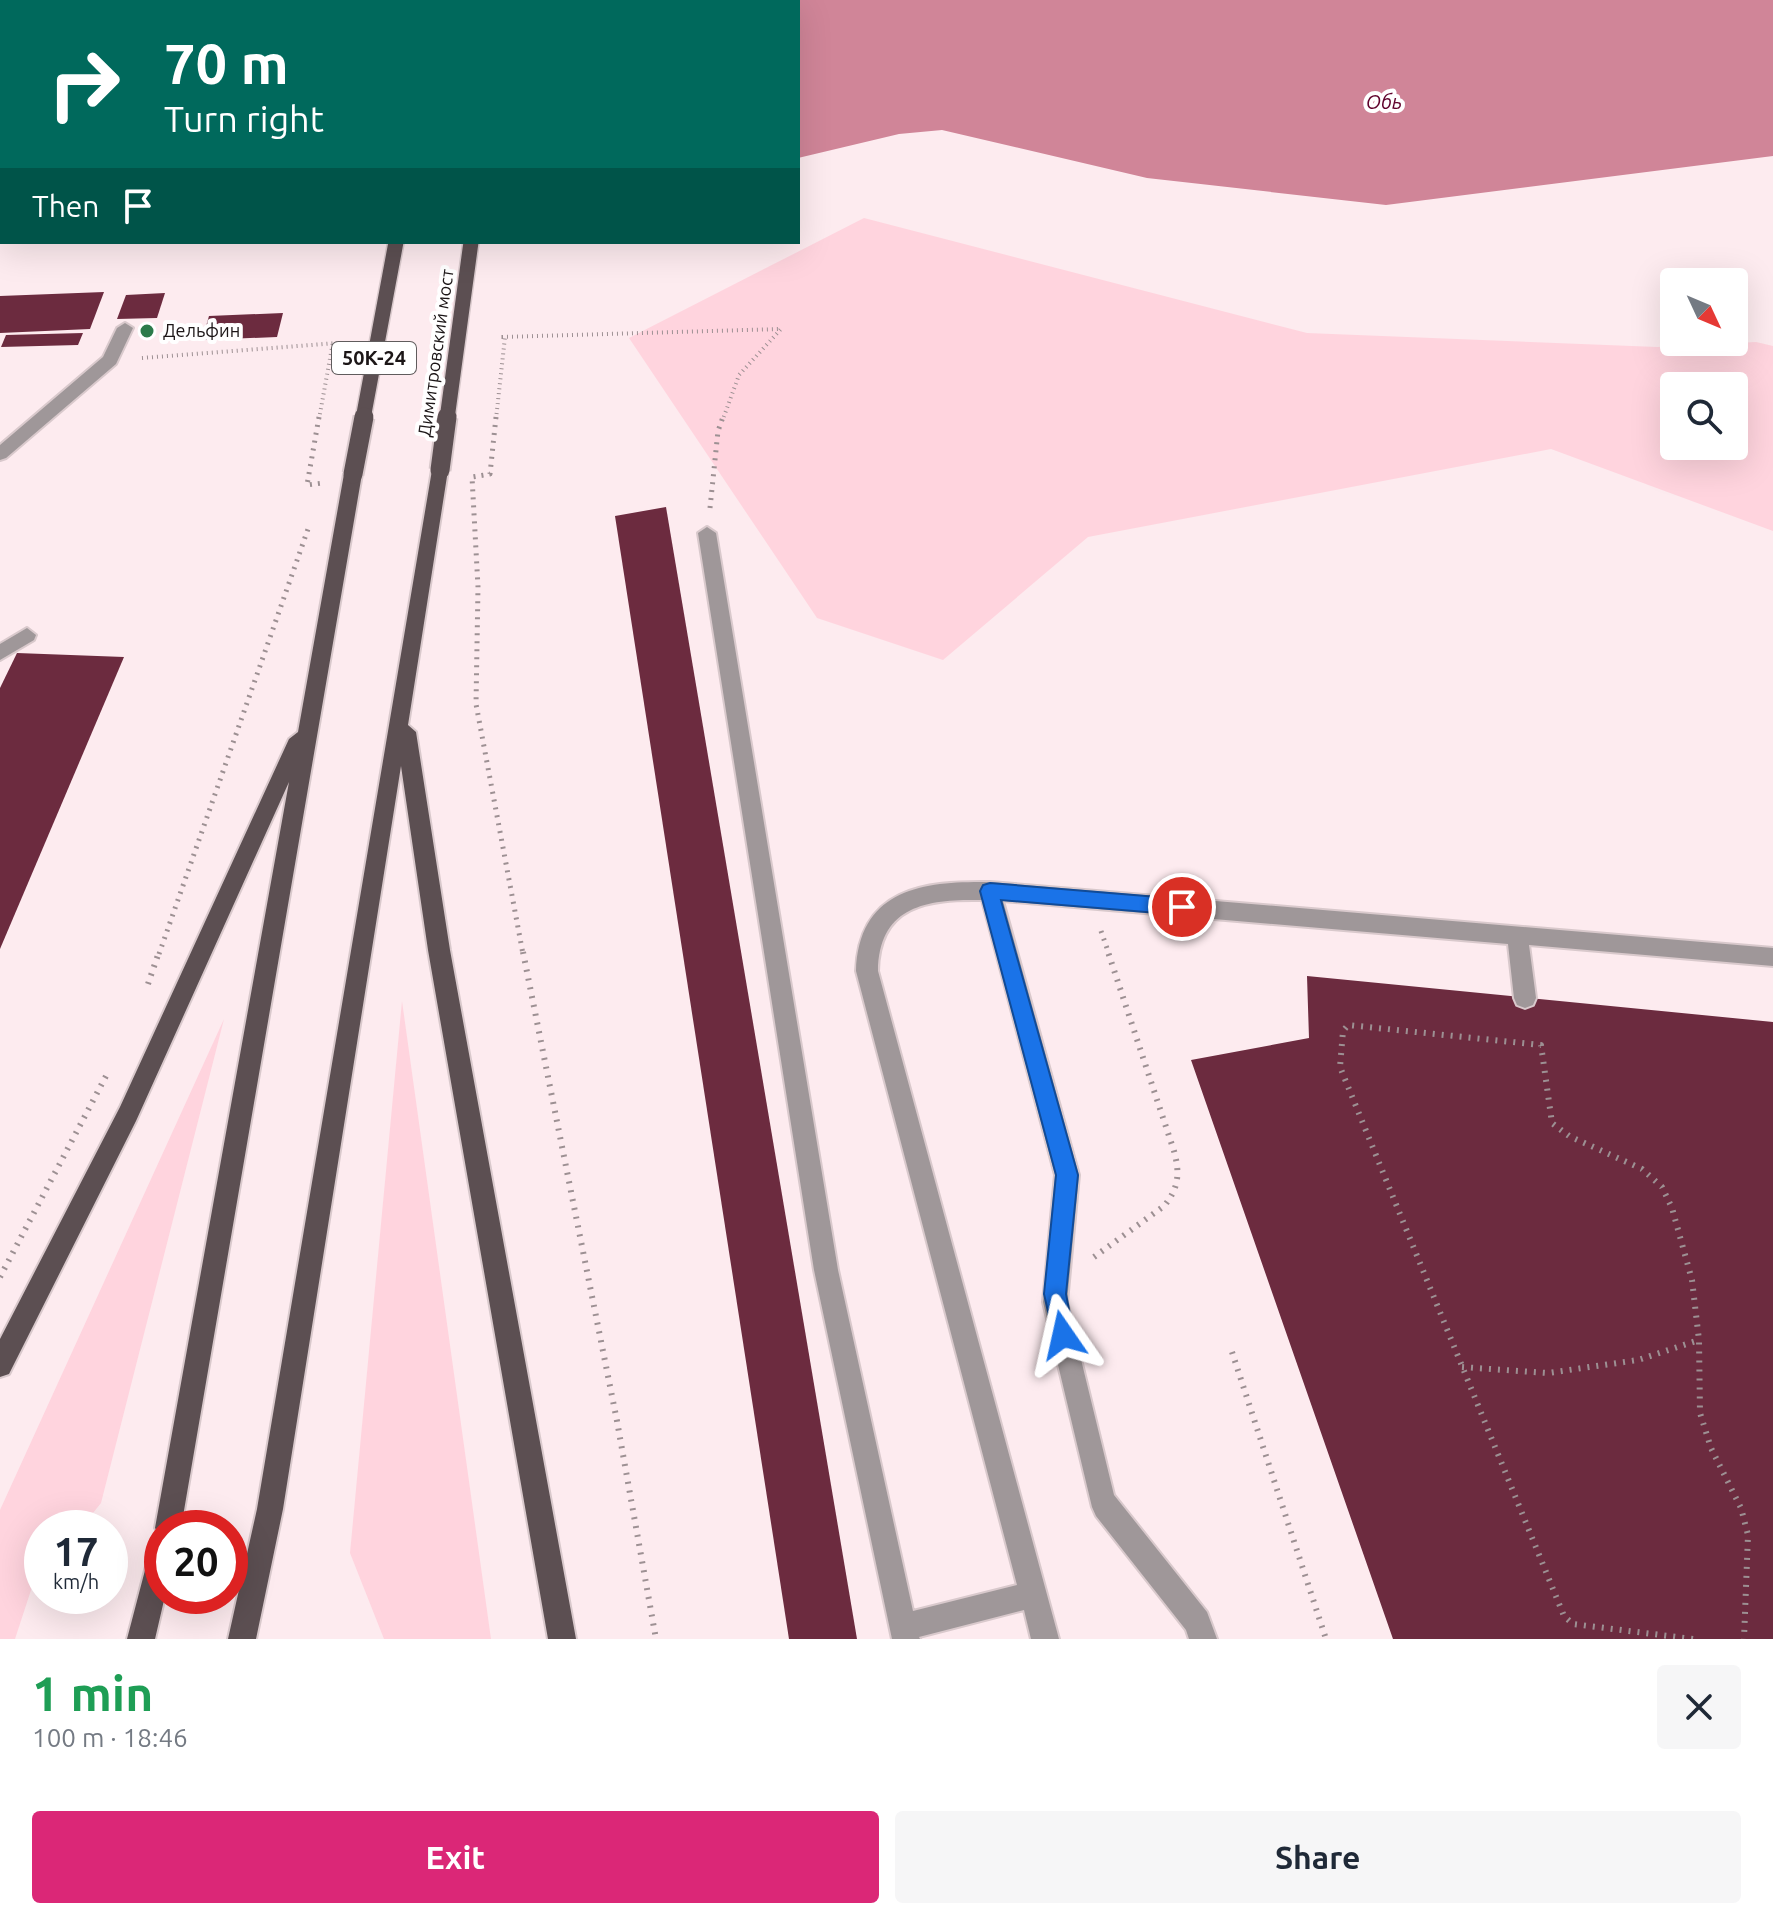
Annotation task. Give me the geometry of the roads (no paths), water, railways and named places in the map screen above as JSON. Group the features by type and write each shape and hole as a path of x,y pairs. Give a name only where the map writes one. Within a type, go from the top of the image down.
{"main road":[{"name":"50К-24","path":"311,714 396,244"},
{"name":"Димитровский мост","path":"242,1639 270,1509 403,712 471,244"},
{"path":"403,712 439,950 562,1639"},
{"path":"0,1365 128,1114 311,714"},
{"path":"171,1510 311,714"},
{"path":"141,1639 147,1614"}],"lane":[{"path":"0,454 9,440 110,360 125,328"},
{"path":"707,533 826,1270 905,1633 1033,1594"},
{"path":"0,653 27,635"},
{"path":"1045,1639 867,971 867,951 877,929 907,898 930,891 990,891 1773,957"},
{"path":"990,891 1067,1175 1056,1308 1105,1507 1188,1609 1203,1639"},
{"path":"1517,935 1525,998"}],"water":[{"name":"Обь","path":"800,0 1773,0 1773,156 1386,205 1147,178 942,130 899,134 800,158"}],"place":[{"name":"Дельфин","path":"147,331"}]}
